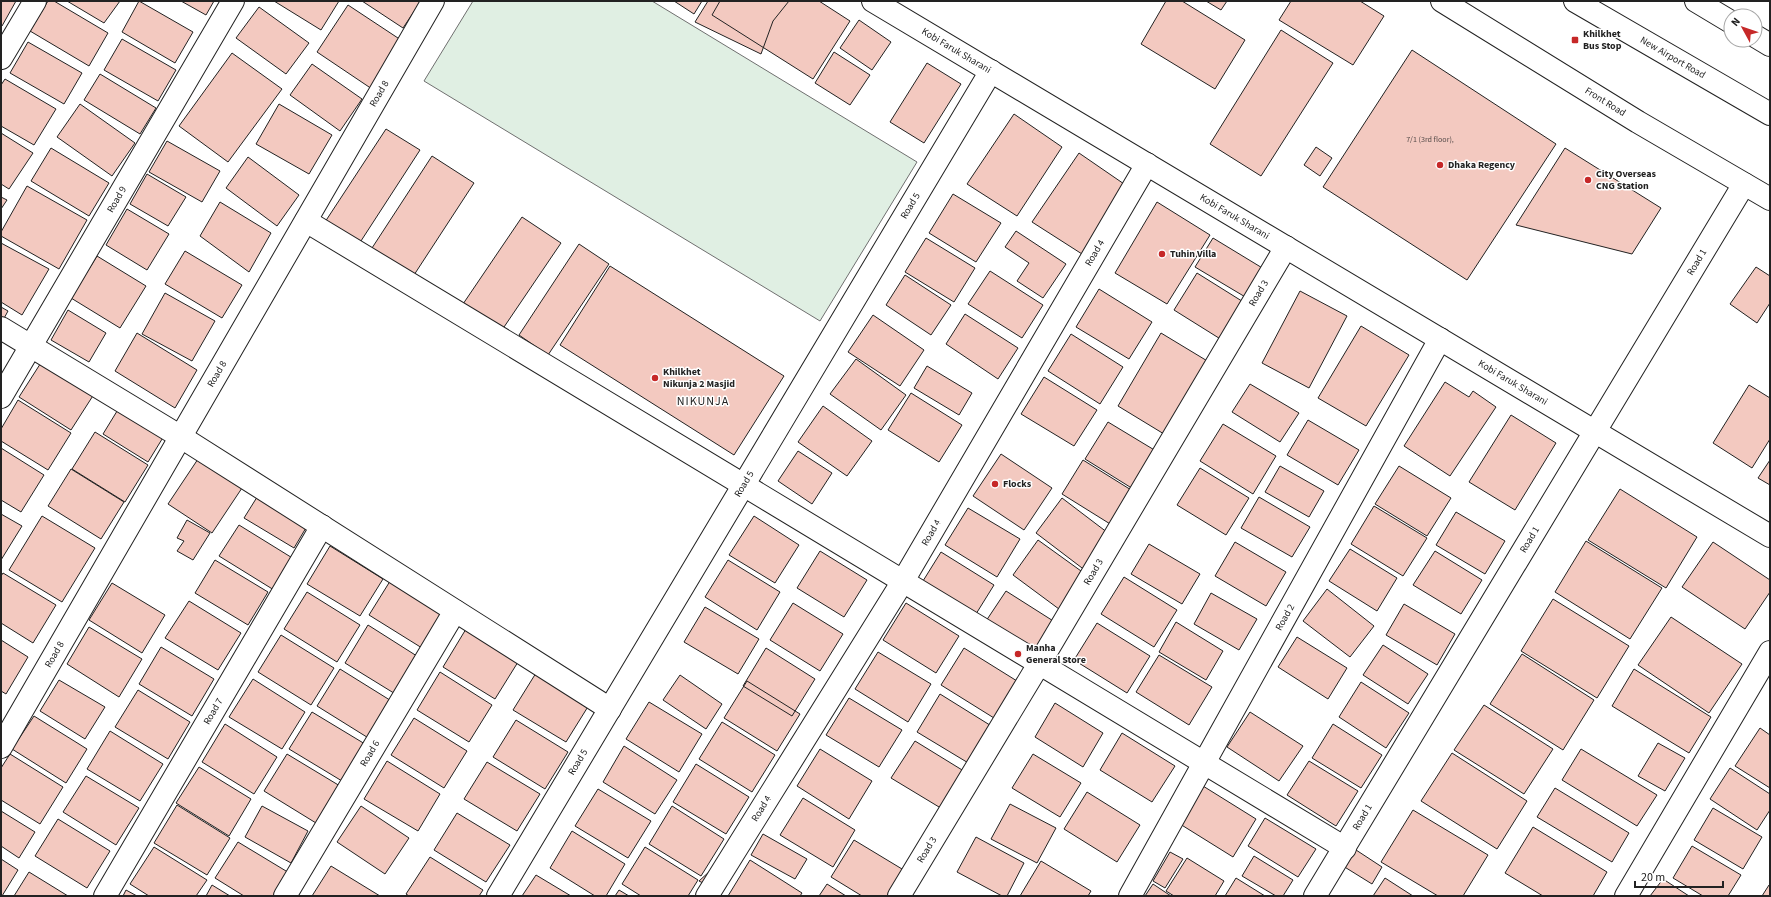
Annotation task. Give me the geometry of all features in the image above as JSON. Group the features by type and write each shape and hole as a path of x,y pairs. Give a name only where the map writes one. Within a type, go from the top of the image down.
{"main road":[{"path":"1,58 35,1"},
{"name":"Road 9","path":"1,397 233,1"},
{"name":"Road 8","path":"1,747 433,1"},
{"name":"Kobi Faruk Sharani","path":"873,1 1770,536"},
{"name":"Front Road","path":"1442,1 1638,122 1770,199"},
{"name":"New Airport Road","path":"1575,1 1770,114"},
{"path":"1696,1 1723,17"},
{"name":"Road 5","path":"498,896 991,71"},
{"name":"Road 4","path":"707,896 903,581 1146,164"},
{"name":"Road 1","path":"1316,896 1744,184"},
{"path":"306,221 1345,848"},
{"name":"Road 3","path":"899,896 1039,664 1286,247"},
{"path":"1,328 181,436 610,709"},
{"name":"Road 2","path":"1130,896 1205,764 1440,339"},
{"name":"Road 7","path":"105,896 322,526"},
{"name":"Road 6","path":"285,896 455,611"},
{"path":"1626,896 1770,652"}],"green space":[{"path":"473,1 652,1 917,162 820,321 424,81"}],"building":[{"path":"1,1 16,1 2,26 1,26"},
{"path":"48,1 54,1 108,33 89,66 30,31"},
{"path":"67,1 120,1 104,23"},
{"path":"139,1 193,32 175,63 122,32"},
{"path":"181,1 214,1 206,15"},
{"path":"274,1 339,1 321,30"},
{"path":"362,1 421,1 403,28"},
{"path":"674,1 702,1 694,14"},
{"path":"708,1 789,1 773,21 761,54 695,22"},
{"path":"720,1 819,1 850,21 813,79 712,15"},
{"path":"1166,1 1182,1 1245,40 1215,89 1141,44"},
{"path":"1206,1 1227,1 1221,10"},
{"path":"1291,1 1360,1 1384,16 1353,65 1279,20"},
{"path":"348,5 404,42 372,89 317,52"},
{"path":"259,7 309,43 286,74 236,38"},
{"path":"859,20 891,42 872,70 840,48"},
{"path":"1281,30 1333,63 1261,176 1210,144"},
{"path":"122,39 176,70 158,101 104,70"},
{"path":"28,42 82,73 64,104 10,73"},
{"name":"Dhaka Regency","path":"1412,50 1556,144 1467,280 1323,187"},
{"path":"834,52 870,75 850,105 815,83"},
{"path":"232,53 282,89 228,162 179,126"},
{"path":"927,63 961,84 924,143 890,122"},
{"path":"312,64 362,99 340,131 290,95"},
{"path":"100,74 156,108 140,134 84,100"},
{"path":"5,79 56,109 34,145 1,126 1,85"},
{"path":"80,104 135,143 112,176 57,137"},
{"path":"279,104 332,135 309,174 256,144"},
{"path":"1014,114 1062,147 1017,216 967,184"},
{"path":"386,129 420,150 359,244 325,222"},
{"path":"1,133 33,153 9,189 1,184"},
{"path":"167,141 220,171 202,202 149,172"},
{"path":"1316,147 1332,158 1320,176 1304,165"},
{"path":"51,148 109,183 89,216 31,181"},
{"path":"1565,148 1661,208 1632,254 1516,225"},
{"path":"1079,153 1127,186 1082,254 1032,222"},
{"path":"432,156 474,183 414,275 372,248"},
{"path":"248,157 299,195 277,226 226,188"},
{"path":"147,174 186,197 168,226 130,204"},
{"path":"27,186 87,220 59,269 1,236 1,232"},
{"path":"953,194 1001,223 976,262 929,233"},
{"path":"1,197 7,200 1,209"},
{"path":"220,202 271,233 249,272 200,236"},
{"name":"Tuhin Villa","path":"1157,202 1210,235 1167,304 1115,273"},
{"path":"127,209 169,234 147,270 106,245"},
{"path":"522,217 561,243 502,330 463,304"},
{"path":"1016,231 1066,264 1043,298 1017,281 1029,263 1005,247"},
{"path":"926,238 975,268 954,302 905,272"},
{"path":"1213,238 1264,269 1247,298 1195,267"},
{"path":"1,243 49,269 22,315 1,302"},
{"path":"579,244 609,264 548,355 519,335"},
{"path":"185,251 242,285 222,318 165,284"},
{"path":"97,256 146,286 120,328 71,298"},
{"path":"610,266 784,376 734,455 560,345"},
{"path":"1756,267 1770,276 1770,303 1757,323 1730,304"},
{"path":"990,271 1043,305 1022,338 968,304"},
{"path":"1197,273 1245,303 1222,340 1174,310"},
{"path":"905,275 951,305 931,335 886,305"},
{"path":"1099,289 1152,322 1129,359 1076,327"},
{"path":"1300,291 1347,316 1309,388 1262,363"},
{"path":"165,293 215,321 192,361 142,334"},
{"path":"1,307 8,311 2,322 1,321"},
{"path":"68,310 106,333 89,362 51,340"},
{"path":"965,314 1018,348 998,379 946,344"},
{"path":"873,315 924,350 900,386 848,352"},
{"path":"1361,326 1409,355 1366,426 1318,398"},
{"path":"137,333 197,370 175,408 115,371"},
{"path":"1161,333 1209,362 1164,434 1118,406"},
{"path":"1071,334 1123,367 1100,404 1048,371"},
{"path":"44,358 96,391 71,430 19,397"},
{"path":"856,359 906,395 881,430 830,394"},
{"path":"927,366 972,393 959,415 914,388"},
{"path":"1044,377 1097,410 1074,446 1021,414"},
{"path":"1445,382 1469,397 1473,391 1496,407 1450,476 1404,446"},
{"path":"1250,384 1299,413 1280,442 1232,412"},
{"path":"1749,385 1770,398 1770,439 1752,468 1713,443"},
{"path":"911,393 962,425 939,462 888,430"},
{"path":"18,400 71,433 48,470 1,441 1,429"},
{"path":"122,403 167,431 148,462 103,434"},
{"path":"823,406 872,441 847,476 798,442"},
{"path":"1511,415 1556,443 1515,510 1469,482"},
{"path":"1308,420 1359,450 1338,485 1287,455"},
{"path":"1108,422 1161,454 1138,492 1085,459"},
{"path":"1223,424 1276,456 1253,494 1200,461"},
{"path":"95,432 148,465 125,502 72,469"},
{"path":"1,448 44,475 21,512 1,500"},
{"path":"798,451 832,473 812,504 778,481"},
{"path":"1001,454 1052,488 1024,530 973,496"},
{"path":"198,459 242,488 212,533 168,504"},
{"path":"1083,460 1136,493 1115,527 1062,494"},
{"path":"1770,460 1770,485 1758,478"},
{"path":"1280,466 1324,491 1309,517 1265,492"},
{"path":"1399,466 1451,498 1427,536 1375,504"},
{"path":"1200,468 1249,498 1226,535 1177,505"},
{"path":"71,469 124,502 101,539 48,506"},
{"path":"264,486 313,516 294,548 244,518"},
{"path":"1620,489 1697,537 1666,588 1588,540"},
{"path":"1259,497 1310,527 1292,557 1241,528"},
{"path":"1062,498 1112,536 1086,571 1036,533"},
{"path":"1374,506 1427,538 1403,576 1351,544"},
{"path":"968,508 1020,539 997,577 945,545"},
{"path":"1456,512 1505,541 1485,574 1436,545"},
{"path":"1,514 22,526 1,560"},
{"path":"42,516 95,548 62,602 9,570"},
{"path":"754,516 799,545 775,583 729,555"},
{"path":"187,520 210,533 193,560 177,551 184,541 177,538"},
{"path":"239,525 294,559 274,590 219,556"},
{"path":"1038,540 1088,576 1063,612 1013,575"},
{"path":"1586,541 1662,588 1630,639 1555,592"},
{"path":"1235,542 1286,572 1266,606 1215,576"},
{"path":"1713,542 1770,580 1770,592 1745,629 1682,587"},
{"path":"1149,544 1200,574 1182,604 1131,574"},
{"path":"330,546 383,579 360,616 307,584"},
{"path":"1350,549 1397,578 1377,611 1329,581"},
{"path":"820,551 867,580 844,617 797,588"},
{"path":"1435,551 1482,580 1461,614 1413,585"},
{"path":"941,552 994,585 971,622 918,589"},
{"path":"215,560 268,592 248,625 195,593"},
{"path":"728,560 780,592 757,630 705,597"},
{"path":"3,573 56,605 33,643 1,623 1,576"},
{"path":"1124,577 1177,610 1154,647 1101,614"},
{"path":"392,578 445,610 422,648 369,615"},
{"path":"112,583 165,615 142,653 89,620"},
{"path":"1327,589 1374,626 1350,657 1303,621"},
{"path":"1006,591 1058,624 1034,661 982,627"},
{"path":"307,592 360,625 337,662 284,629"},
{"path":"1211,593 1257,619 1239,650 1194,624"},
{"path":"1553,599 1629,646 1597,698 1521,651"},
{"path":"189,601 241,633 218,670 165,638"},
{"path":"793,603 843,634 820,671 770,640"},
{"path":"906,603 959,636 936,673 883,640"},
{"path":"1404,604 1455,634 1437,665 1386,635"},
{"path":"705,607 759,639 738,674 684,642"},
{"path":"1671,617 1742,664 1709,713 1638,665"},
{"path":"1176,622 1223,651 1206,680 1159,652"},
{"path":"1097,623 1150,656 1127,693 1074,660"},
{"path":"368,625 420,658 397,695 345,663"},
{"path":"89,627 142,659 119,697 67,664"},
{"path":"466,629 518,662 495,699 443,667"},
{"path":"281,635 334,668 311,705 258,672"},
{"path":"1297,637 1347,668 1328,699 1278,667"},
{"path":"1,640 28,657 6,694 1,691"},
{"path":"1383,645 1428,674 1408,704 1363,675"},
{"path":"161,647 214,679 192,716 139,684"},
{"path":"766,648 815,679 792,716 743,686"},
{"path":"964,648 1017,681 994,718 941,685"},
{"path":"878,652 931,684 908,722 855,689"},
{"path":"1522,654 1594,700 1563,750 1490,704"},
{"path":"1159,655 1212,687 1189,725 1136,692"},
{"path":"340,669 393,702 370,739 317,706"},
{"path":"1634,669 1711,717 1689,753 1612,706"},
{"path":"440,672 492,705 469,742 417,710"},
{"path":"536,673 589,705 566,742 513,710"},
{"path":"680,675 722,704 706,729 663,700"},
{"path":"253,679 305,712 282,749 229,717"},
{"path":"59,680 105,707 85,739 40,711"},
{"path":"747,681 800,714 777,751 724,718"},
{"path":"1361,682 1409,713 1386,748 1339,717"},
{"path":"138,690 190,722 168,759 115,727"},
{"path":"940,694 993,727 970,764 917,732"},
{"path":"849,698 902,730 879,767 826,735"},
{"path":"649,702 702,734 679,772 626,739"},
{"path":"1055,703 1103,733 1083,767 1035,737"},
{"path":"1484,705 1553,749 1524,794 1454,750"},
{"path":"312,712 365,744 342,781 289,749"},
{"path":"1250,712 1303,746 1279,781 1227,747"},
{"path":"34,716 87,749 66,783 12,749"},
{"path":"414,718 467,751 444,788 391,755"},
{"path":"516,720 568,752 545,789 493,757"},
{"path":"722,722 775,755 752,792 699,759"},
{"path":"225,724 277,757 254,794 202,762"},
{"path":"1333,724 1382,755 1361,788 1312,758"},
{"path":"1760,728 1770,735 1770,788 1735,766"},
{"path":"110,731 163,764 140,801 87,769"},
{"path":"1122,733 1175,766 1152,802 1100,770"},
{"path":"915,741 967,773 944,810 891,778"},
{"path":"1658,743 1685,758 1665,791 1638,776"},
{"path":"624,746 677,780 655,814 603,782"},
{"path":"820,749 872,781 849,819 797,786"},
{"path":"1581,749 1657,795 1637,826 1562,780"},
{"path":"1452,753 1527,801 1497,849 1421,801"},
{"path":"10,754 63,787 40,824 1,800 1,768"},
{"path":"287,754 340,786 316,823 264,791"},
{"path":"1033,754 1081,783 1060,817 1012,788"},
{"path":"387,761 440,794 418,831 364,799"},
{"path":"1309,761 1358,791 1336,826 1287,795"},
{"path":"487,762 540,794 517,831 464,799"},
{"path":"696,764 749,797 726,834 673,802"},
{"path":"199,767 251,799 229,836 176,803"},
{"path":"1730,768 1770,794 1770,810 1757,830 1710,799"},
{"path":"86,776 139,808 116,845 63,812"},
{"path":"1203,786 1256,819 1233,857 1180,824"},
{"path":"1555,788 1629,833 1612,862 1537,817"},
{"path":"598,789 651,821 628,858 575,826"},
{"path":"1087,792 1140,825 1117,862 1064,829"},
{"path":"803,798 855,830 833,867 780,835"},
{"path":"1010,804 1056,828 1037,863 991,839"},
{"path":"177,805 230,838 207,875 154,843"},
{"path":"262,806 308,831 291,863 245,837"},
{"path":"361,806 409,838 385,874 337,842"},
{"path":"672,806 724,839 701,876 649,844"},
{"path":"1713,808 1762,837 1743,869 1694,840"},
{"path":"1413,810 1488,855 1463,896 1438,896 1381,862"},
{"path":"1,811 35,832 19,858 1,846"},
{"path":"457,813 510,845 486,882 434,850"},
{"path":"1265,818 1316,849 1298,877 1248,846"},
{"path":"58,819 110,851 87,888 35,856"},
{"path":"1533,827 1607,872 1593,896 1543,896 1505,873"},
{"path":"572,831 625,864 606,896 595,896 550,868"},
{"path":"763,834 807,859 795,879 751,855"},
{"path":"976,837 1024,863 1007,896 1002,896 957,872"},
{"path":"854,840 907,872 892,896 862,896 831,877"},
{"path":"238,842 291,874 277,896 244,896 215,878"},
{"path":"1692,846 1741,875 1728,896 1703,896 1673,878"},
{"path":"154,847 207,880 196,896 149,896 130,884"},
{"path":"645,847 698,880 688,896 641,896 622,884"},
{"path":"1353,848 1382,867 1372,884 1343,866"},
{"path":"1170,852 1183,859 1165,888 1153,881"},
{"path":"1254,856 1293,880 1283,896 1276,896 1242,876"},
{"path":"430,857 483,890 479,896 409,896 406,894"},
{"path":"1187,858 1224,881 1215,896 1174,896 1166,891"},
{"path":"1,859 18,870 2,896 1,896"},
{"path":"750,860 802,893 800,896 728,896"},
{"path":"1041,861 1091,891 1088,896 1020,896"},
{"path":"331,866 380,896 312,896"},
{"path":"710,871 715,874 709,886 699,881"},
{"path":"29,872 68,896 14,896"},
{"path":"536,875 571,896 522,896"},
{"path":"1236,878 1265,896 1225,896"},
{"path":"1385,878 1413,896 1373,896"},
{"path":"1663,879 1689,896 1650,896"},
{"path":"827,884 846,896 819,896"},
{"path":"1153,884 1171,896 1145,896"},
{"path":"212,885 230,896 206,896"},
{"path":"1769,885 1770,896 1762,896"},
{"path":"126,890 137,896 123,896"},
{"path":"619,890 629,896 615,896"}],"place":[{"name":"Khilkhet Bus Stop","path":"1575,40"},
{"name":"Dhaka Regency","path":"1440,165"},
{"name":"City Overseas CNG Station","path":"1588,180"},
{"name":"Tuhin Villa","path":"1162,254"},
{"name":"Khilkhet Nikunja 2 Masjid","path":"655,378"},
{"name":"Flocks","path":"995,484"},
{"name":"Manha General Store","path":"1018,654"}],"district":[{"name":"NIKUNJA","path":"703,401"}]}
